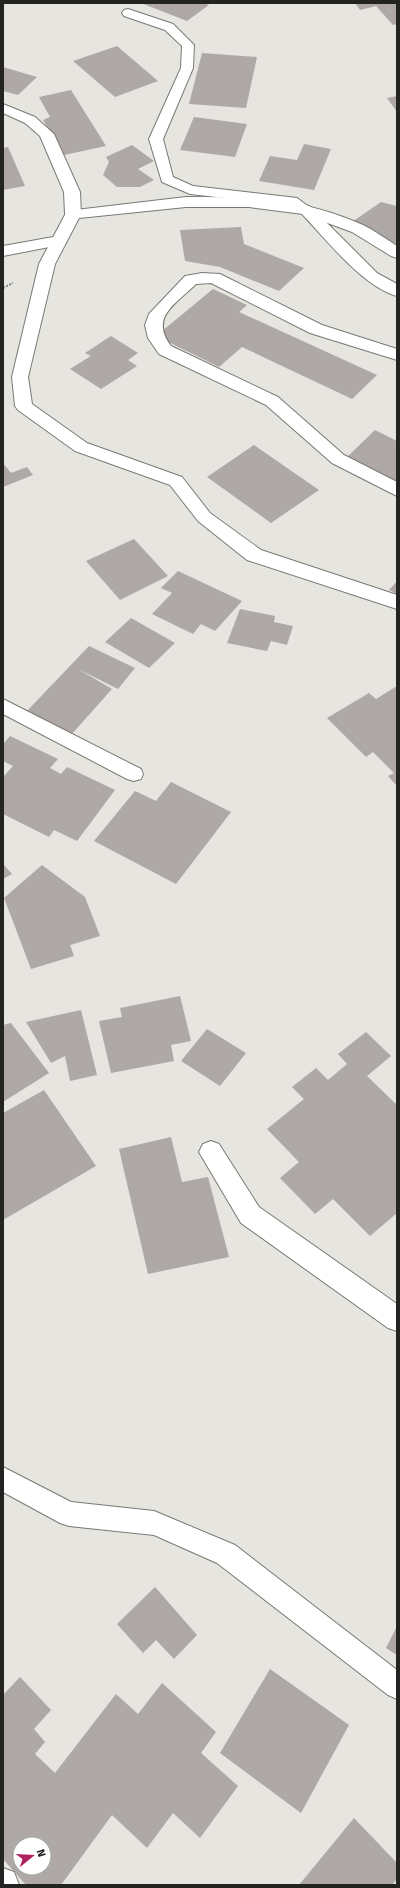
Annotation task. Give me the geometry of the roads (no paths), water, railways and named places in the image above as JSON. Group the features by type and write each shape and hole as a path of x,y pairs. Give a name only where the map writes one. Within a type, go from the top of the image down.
{"street":[{"path":"3,108 30,120 47,134 72,192 73,214 47,264 20,377 24,406 81,447 176,481 204,517 254,555 397,602"},
{"path":"73,214 186,202 249,202 306,210 358,230 397,253"},
{"path":"306,210 371,276 397,291"},
{"path":"3,251 59,241"},
{"path":"397,355 316,329 214,278 191,280 157,314 153,325 156,338 165,350 272,401 338,459 397,490"},
{"path":"211,1152 250,1214 397,1319"}],"lane":[{"path":"128,13 169,27 188,45 187,68 156,139 167,179 190,190 292,201 306,210"},
{"path":"3,706 134,774"},
{"path":"3,1479 69,1514 154,1522 226,1554 397,1686"}]}
